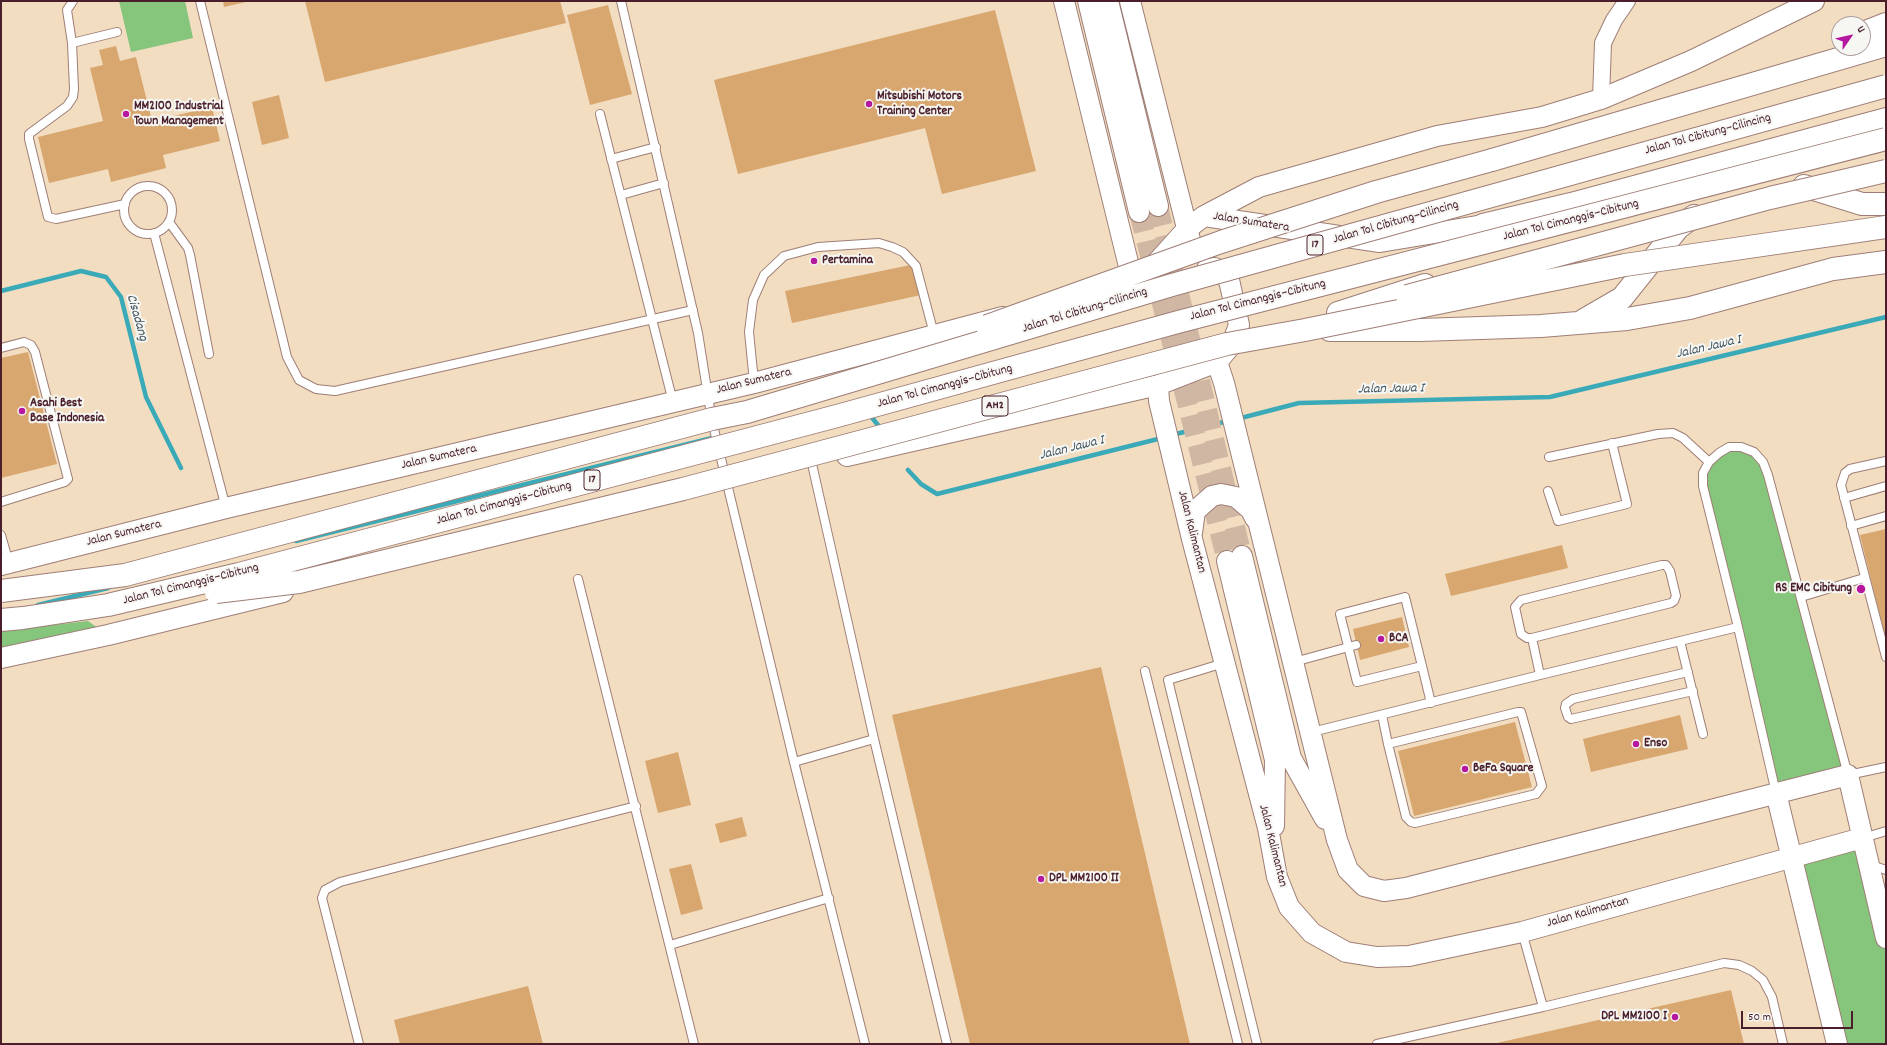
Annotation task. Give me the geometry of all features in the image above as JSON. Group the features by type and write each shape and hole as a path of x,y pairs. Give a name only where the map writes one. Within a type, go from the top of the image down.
{"highway":[{"path":"1871,30 1886,24"},
{"path":"1670,108 1831,45"},
{"path":"747,412 1221,242 1376,192 1492,160 1886,45"},
{"name":"Jalan Tol Cibitung–Cilincing","path":"747,412 1172,285 1886,86"},
{"path":"1483,225 1571,204 1886,120"},
{"name":"Jalan Tol Cimanggis–Cibitung","path":"1,620 108,605 247,572 837,416 1178,322 1886,139"},
{"path":"1225,350 1762,200 1886,171"},
{"path":"1338,313 1539,249 1797,184 1862,204 1886,204"},
{"path":"1578,323 1622,298 1678,228 1710,205"},
{"name":"AH2","path":"108,605 299,582 683,489 1312,328 1625,265 1886,228"},
{"path":"1255,338 1314,330 1420,330 1542,326 1628,319 1690,308 1833,269 1886,262"},
{"name":"Jalan Tol Cimanggis–Cibitung","path":"1,591 125,575 704,422 747,412"}],"street":[{"path":"1064,1 1134,287 1206,269"},
{"path":"1088,1 1148,209 1108,1"},
{"path":"1130,1 1187,229 1206,269 1228,280 1239,325 1225,350 1229,401 1312,732 1337,840 1348,870 1364,886 1384,892 1406,888 1848,775 1862,838 1877,867 1886,938"},
{"path":"1601,99 1603,43 1614,20 1627,1"},
{"path":"1204,216 1259,187 1437,136 1542,117 1601,99 1691,61 1814,1"},
{"name":"Jalan Sumatera","path":"5,564 226,508 673,403 754,383 934,334 1134,287 1187,229 1204,216 1380,242 1483,225"},
{"path":"1,658 108,635 728,483 1158,385 1225,350 1255,338 1338,313"},
{"name":"Jalan Kalimantan","path":"1158,385 1159,401 1192,539 1268,828 1277,877 1289,907 1312,933 1346,952 1377,957 1409,956 1522,932 1862,838"},
{"path":"1192,539 1193,518 1195,512 1212,496 1220,494 1236,497 1244,503 1251,510 1260,525"},
{"path":"1273,856 1275,760 1235,558 1291,758 1337,840"},
{"path":"1776,794 1837,1044"}],"lane":[{"path":"73,1 67,10 72,43 73,96 67,106 29,134 48,217 56,219 125,204"},
{"path":"200,1 288,357 299,380 316,389 335,391 652,318 693,310"},
{"path":"621,1 698,333 709,394 712,421 794,762 865,1044"},
{"path":"72,43 116,32"},
{"path":"600,114 673,403"},
{"path":"611,159 656,147"},
{"path":"621,195 664,183"},
{"path":"144,186 153,186 168,196 172,214 162,229 154,233 146,233 131,227 126,220 124,212 125,204 128,196 135,189 144,186"},
{"path":"168,222 188,248 209,354"},
{"path":"154,233 226,508"},
{"path":"754,383 749,332 753,300 764,275 784,256 818,246 879,243 903,252 916,266 934,334"},
{"path":"1,348 24,342 31,345 35,352 68,479 65,482 1,502"},
{"path":"1549,457 1658,434 1673,433 1683,438 1709,462"},
{"path":"1548,491 1558,521 1627,504 1612,443"},
{"path":"1776,794 1738,627 1703,486 1703,473 1709,462 1719,452 1729,447 1741,447 1754,452 1763,462 1768,475 1848,775 1886,767"},
{"path":"1886,461 1850,469 1845,473 1841,485 1864,578 1886,657"},
{"path":"812,464 874,739 947,1044"},
{"path":"1844,498 1886,486"},
{"path":"1851,526 1886,516"},
{"path":"1,535 5,564"},
{"path":"1662,565 1666,565 1670,571 1676,596 1674,601 1671,603 1532,638 1524,637 1520,632 1515,607 1521,600 1662,565"},
{"path":"1801,597 1864,578"},
{"path":"578,579 636,806 694,1044"},
{"path":"1422,666 1357,682 1352,646 1340,614 1405,598 1409,631 1422,666 1431,703"},
{"path":"1312,732 1738,627"},
{"path":"1532,638 1540,675"},
{"path":"1680,641 1703,734"},
{"path":"1294,662 1352,646"},
{"path":"1224,663 1168,680 1257,1044"},
{"path":"1145,671 1238,1044"},
{"path":"1688,672 1573,699 1566,704 1565,708 1568,717 1572,719 1693,691"},
{"path":"1382,715 1388,744 1406,817 1411,822 1415,823 1536,794 1542,786 1521,712 1388,744"},
{"path":"794,762 874,739"},
{"path":"359,1044 322,898 325,890 340,882 636,806"},
{"path":"1862,838 1886,831"},
{"path":"670,945 829,898"},
{"path":"1522,932 1543,1007"},
{"path":"1377,1044 1543,1007 1724,963 1739,965 1752,971 1763,980 1772,997 1783,1044"}],"green space":[{"path":"119,1 185,1 193,38 131,52"},
{"path":"1741,447 1763,462 1848,775 1776,793 1703,486 1709,462 1719,453"},
{"path":"88,621 108,635 1,658 1,631"},
{"path":"1862,838 1886,938 1886,1044 1837,1044 1791,857"}],"building":[{"path":"223,1 246,1 246,2 224,7"},
{"path":"305,1 560,1 566,23 325,82"},
{"path":"608,5 632,94 590,105 567,15"},
{"name":"Mitsubishi Motors Training Center","path":"995,10 1036,171 942,194 925,128 738,174 714,80"},
{"name":"MM2100 Industrial Town Management","path":"116,46 120,61 136,57 152,121 212,107 220,141 163,155 166,168 111,182 108,169 49,183 38,137 103,121 90,68 103,65 99,50"},
{"path":"279,95 289,138 262,145 252,102"},
{"path":"915,264 921,295 792,323 785,291"},
{"name":"Asahi Best Base Indonesia","path":"28,352 57,464 1,478 1,358"},
{"path":"1886,529 1886,636 1885,636 1860,535"},
{"path":"1562,545 1568,568 1451,596 1445,574"},
{"name":"BCA","path":"1402,617 1409,647 1360,660 1353,629"},
{"name":"DPL MM2100 II","path":"1101,667 1190,1044 970,1044 892,715"},
{"name":"Enso","path":"1680,715 1688,749 1591,772 1583,739"},
{"name":"BeFa Square","path":"1515,722 1532,787 1414,816 1398,751"},
{"path":"678,752 691,805 658,813 645,761"},
{"path":"742,817 747,836 720,843 715,824"},
{"path":"691,864 703,909 681,915 669,869"},
{"path":"528,986 543,1044 400,1044 394,1020"},
{"name":"DPL MM2100 I","path":"1731,990 1744,1044 1497,1044 1497,1043"}],"waterway":[{"name":"Cisadang","path":"1,291 81,271 106,277 121,297 146,397 181,468"},
{"name":"Jalan Jawa I","path":"1237,419 1299,403 1550,397 1886,317"},
{"path":"869,414 882,430"},
{"name":"Jalan Jawa I","path":"1172,435 1228,421"},
{"path":"296,541 712,438"},
{"name":"Jalan Jawa I","path":"908,470 921,484 937,494 1162,438"},
{"path":"38,605 108,588"}],"tunnel":[{"path":"1158,206 1242,556"},
{"path":"1139,212 1227,561"}],"place":[{"name":"Mitsubishi Motors Training Center","path":"869,104"},
{"name":"MM2100 Industrial Town Management","path":"126,114"},
{"name":"Pertamina","path":"814,261"},
{"name":"Asahi Best Base Indonesia","path":"22,411"},
{"name":"RS EMC Cibitung","path":"1861,589"},
{"name":"BCA","path":"1381,639"},
{"name":"Enso","path":"1636,744"},
{"name":"BeFa Square","path":"1465,769"},
{"name":"DPL MM2100 II","path":"1041,879"},
{"name":"DPL MM2100 I","path":"1675,1017"}]}
